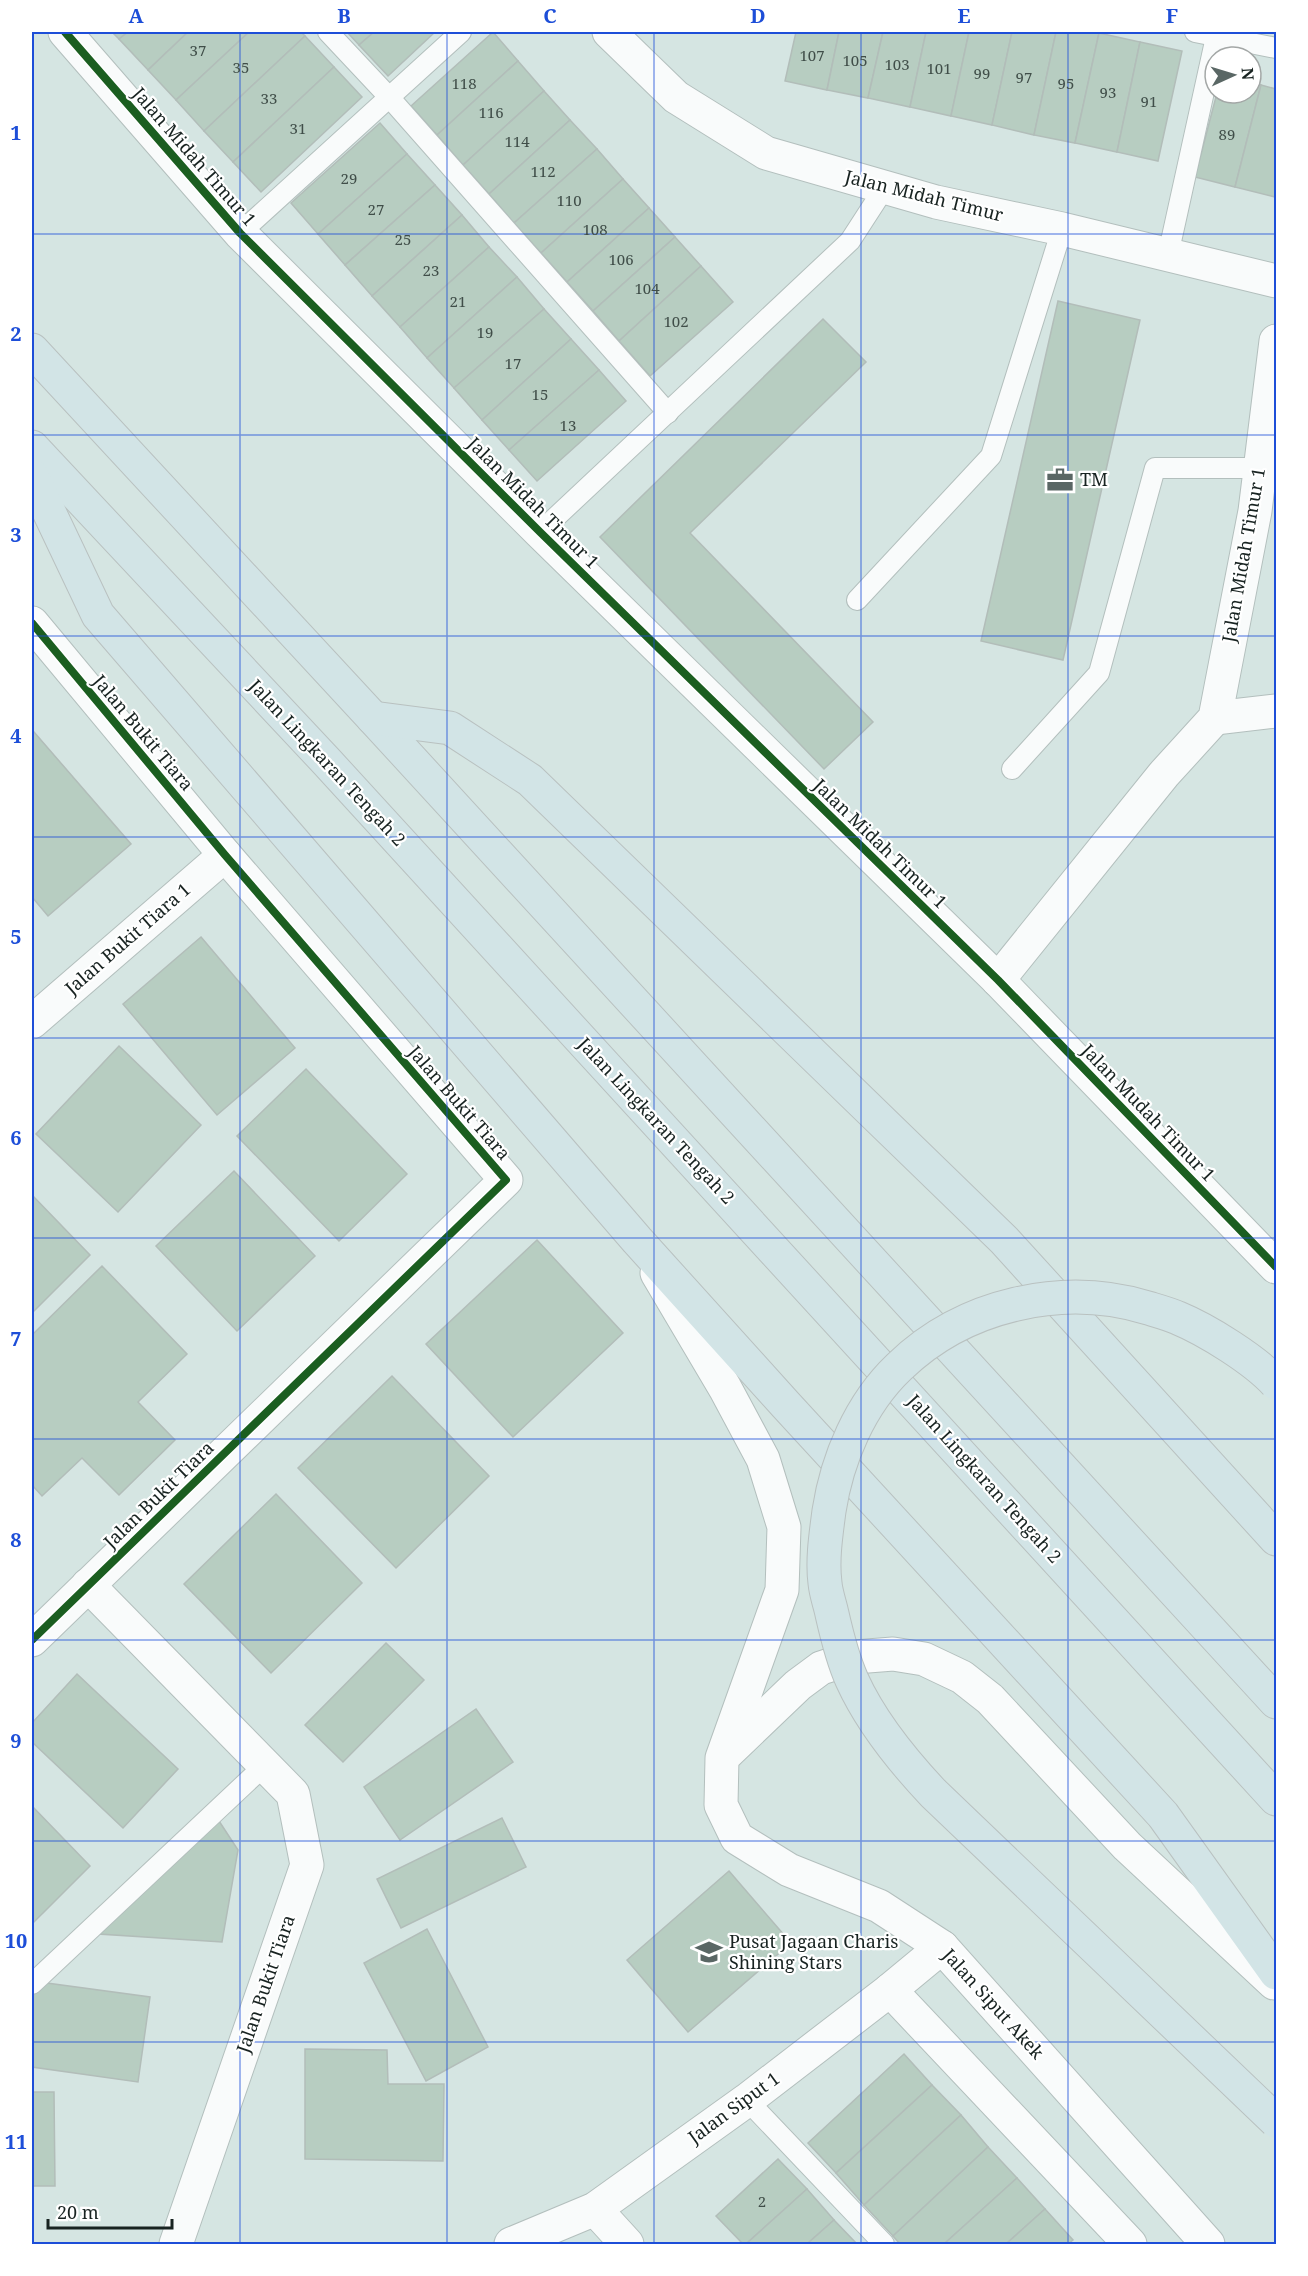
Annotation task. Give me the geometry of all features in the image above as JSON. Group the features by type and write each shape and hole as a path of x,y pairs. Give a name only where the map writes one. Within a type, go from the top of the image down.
{"highway":[{"path":"32,350 374,718 1276,1702"},
{"name":"Jalan Lingkaran Tengah 2","path":"32,447 327,762 1276,1799"},
{"path":"32,476 98,615 637,1240 1163,1815 1276,1973"},
{"path":"374,718 450,728 530,780 1004,1240 1276,1539"},
{"path":"1276,1383 1269,1375 1220,1342 1178,1318 1130,1303 1085,1297 1036,1300 1001,1308 968,1320 932,1341 899,1367 868,1405 849,1440 832,1494 825,1537 825,1583 836,1630 852,1679 901,1758 933,1794 1276,2121"}],"street":[{"name":"Jalan Midah Timur 1","path":"65,32 240,233 540,532 998,980"},
{"name":"Jalan Midah Timur","path":"609,32 676,97 766,153 936,202 1062,229 1276,281"},
{"name":"Jalan Midah Timur 1","path":"1215,718 1266,510 1260,468 1276,341"},
{"name":"Jalan Bukit Tiara","path":"32,623 225,855 506,1180 32,1640"},
{"path":"998,980 1164,774 1215,718 1276,711"},
{"name":"Jalan Bukit Tiara 1","path":"32,1022 225,855"},
{"name":"Jalan Mudah Timur 1","path":"998,980 1276,1267"},
{"name":"Jalan Siput Akek","path":"637,1240 725,1388 763,1459 784,1527 782,1590 722,1758 721,1805 737,1838 789,1870 879,1906 942,1947 1208,2244"},
{"name":"Jalan Bukit Tiara","path":"88,1585 293,1794 307,1865 176,2244"},
{"path":"722,1758 798,1685 821,1668 855,1657 893,1654 924,1659 962,1677 990,1699 1127,1846 1276,1986"},
{"name":"Jalan Siput 1","path":"511,2244 595,2209 747,2100 942,1947"},
{"path":"890,1990 1130,2244"},
{"path":"595,2209 627,2244"}],"lane":[{"path":"328,32 389,97 668,413"},
{"path":"240,233 461,32"},
{"path":"1195,32 1276,48"},
{"path":"1168,255 1216,37"},
{"path":"540,532 850,241 885,187"},
{"path":"857,600 990,456 1062,229"},
{"path":"1012,769 1099,673 1155,468 1260,468"},
{"path":"32,1984 265,1765"},
{"path":"747,2100 884,2244"}],"building":[{"path":"112,32 128,32 119,39"},
{"path":"128,32 188,32 148,70 119,39"},
{"path":"188,32 249,32 176,100 148,70"},
{"path":"249,32 301,32 305,36 204,131 176,100"},
{"path":"347,32 374,32 359,45"},
{"path":"374,32 435,32 388,76 359,45"},
{"path":"493,32 518,61 437,135 411,106"},
{"path":"796,32 839,32 827,90 785,81"},
{"path":"839,32 883,32 868,98 827,90"},
{"path":"883,32 926,32 910,107 868,98"},
{"path":"926,32 969,32 951,116 910,107"},
{"path":"969,32 1012,32 992,125 951,116"},
{"path":"1012,32 1056,32 1034,135 992,125"},
{"path":"1056,32 1099,33 1075,143 1034,135"},
{"path":"1099,33 1140,42 1117,152 1075,143"},
{"path":"305,36 334,67 233,162 204,131"},
{"path":"1140,42 1182,51 1158,161 1117,152"},
{"path":"518,61 544,91 463,165 437,135"},
{"path":"334,67 362,97 261,192 233,162"},
{"path":"1263,86 1276,89 1275,197 1235,187 1256,105 1263,105"},
{"path":"544,91 570,120 489,194 463,165"},
{"path":"1214,105 1256,105 1235,187 1195,177"},
{"path":"570,120 597,149 514,223 489,194"},
{"path":"380,123 407,154 318,234 291,203"},
{"path":"597,149 623,179 541,253 514,223"},
{"path":"407,154 435,185 345,265 318,234"},
{"path":"623,179 649,208 567,282 541,253"},
{"path":"435,185 462,215 372,296 345,265"},
{"path":"649,208 675,237 593,311 567,282"},
{"path":"462,215 489,247 400,327 372,296"},
{"path":"675,237 701,266 619,341 593,311"},
{"path":"489,247 517,277 427,358 400,327"},
{"path":"701,266 733,302 650,376 619,341"},
{"path":"517,277 544,309 454,388 427,358"},
{"name":"TM","path":"1058,301 1140,320 1063,660 981,641"},
{"path":"544,309 571,339 482,420 454,388"},
{"path":"823,319 866,362 690,533 873,722 824,769 600,537"},
{"path":"571,339 599,370 509,450 482,420"},
{"path":"599,370 626,401 537,481 509,450"},
{"path":"34,732 131,844 48,916 32,897 32,735"},
{"path":"201,937 295,1048 217,1115 123,1004"},
{"path":"119,1046 201,1125 118,1212 36,1134"},
{"path":"306,1069 407,1174 339,1241 237,1136"},
{"path":"234,1171 315,1256 237,1331 156,1246"},
{"path":"32,1195 90,1255 32,1313"},
{"path":"537,1240 623,1333 513,1437 426,1344"},
{"path":"102,1266 187,1354 138,1402 175,1440 119,1495 82,1458 42,1496 32,1485 32,1335"},
{"path":"392,1376 489,1476 396,1568 298,1468"},
{"path":"276,1494 362,1583 271,1673 184,1584"},
{"path":"386,1643 424,1680 343,1762 305,1725"},
{"path":"77,1674 178,1769 123,1828 32,1742 32,1723"},
{"path":"476,1709 513,1762 400,1840 364,1787"},
{"path":"32,1806 90,1866 32,1924"},
{"path":"502,1818 526,1867 401,1928 377,1879"},
{"path":"219,1821 238,1850 222,1942 99,1934"},
{"name":"Pusat Jagaan Charis Shining Stars","path":"729,1871 791,1943 688,2032 627,1960"},
{"path":"427,1929 488,2047 426,2081 364,1963"},
{"path":"32,1981 150,1997 138,2082 32,2067"},
{"path":"305,2049 387,2050 388,2084 444,2084 443,2161 305,2159"},
{"path":"904,2054 932,2085 836,2173 808,2143"},
{"path":"932,2085 961,2115 864,2205 836,2173"},
{"path":"32,2092 54,2092 55,2186 32,2186"},
{"path":"961,2115 988,2147 893,2236 864,2205"},
{"path":"988,2147 1017,2178 944,2244 900,2244 893,2236"},
{"path":"778,2159 807,2189 746,2244 743,2244 716,2216"},
{"path":"1017,2178 1045,2209 1006,2244 944,2244"},
{"path":"807,2189 834,2220 807,2244 746,2244"},
{"path":"1045,2209 1073,2240 1068,2244 1006,2244"},
{"path":"834,2220 857,2244 807,2244"}],"cycle path":[{"path":"65,32 240,233 540,532 998,980 1276,1267"},
{"path":"32,623 225,855 506,1180 32,1640"}],"place":[{"name":"TM","path":"1060,480"},
{"name":"Pusat Jagaan Charis Shining Stars","path":"709,1952"}]}
